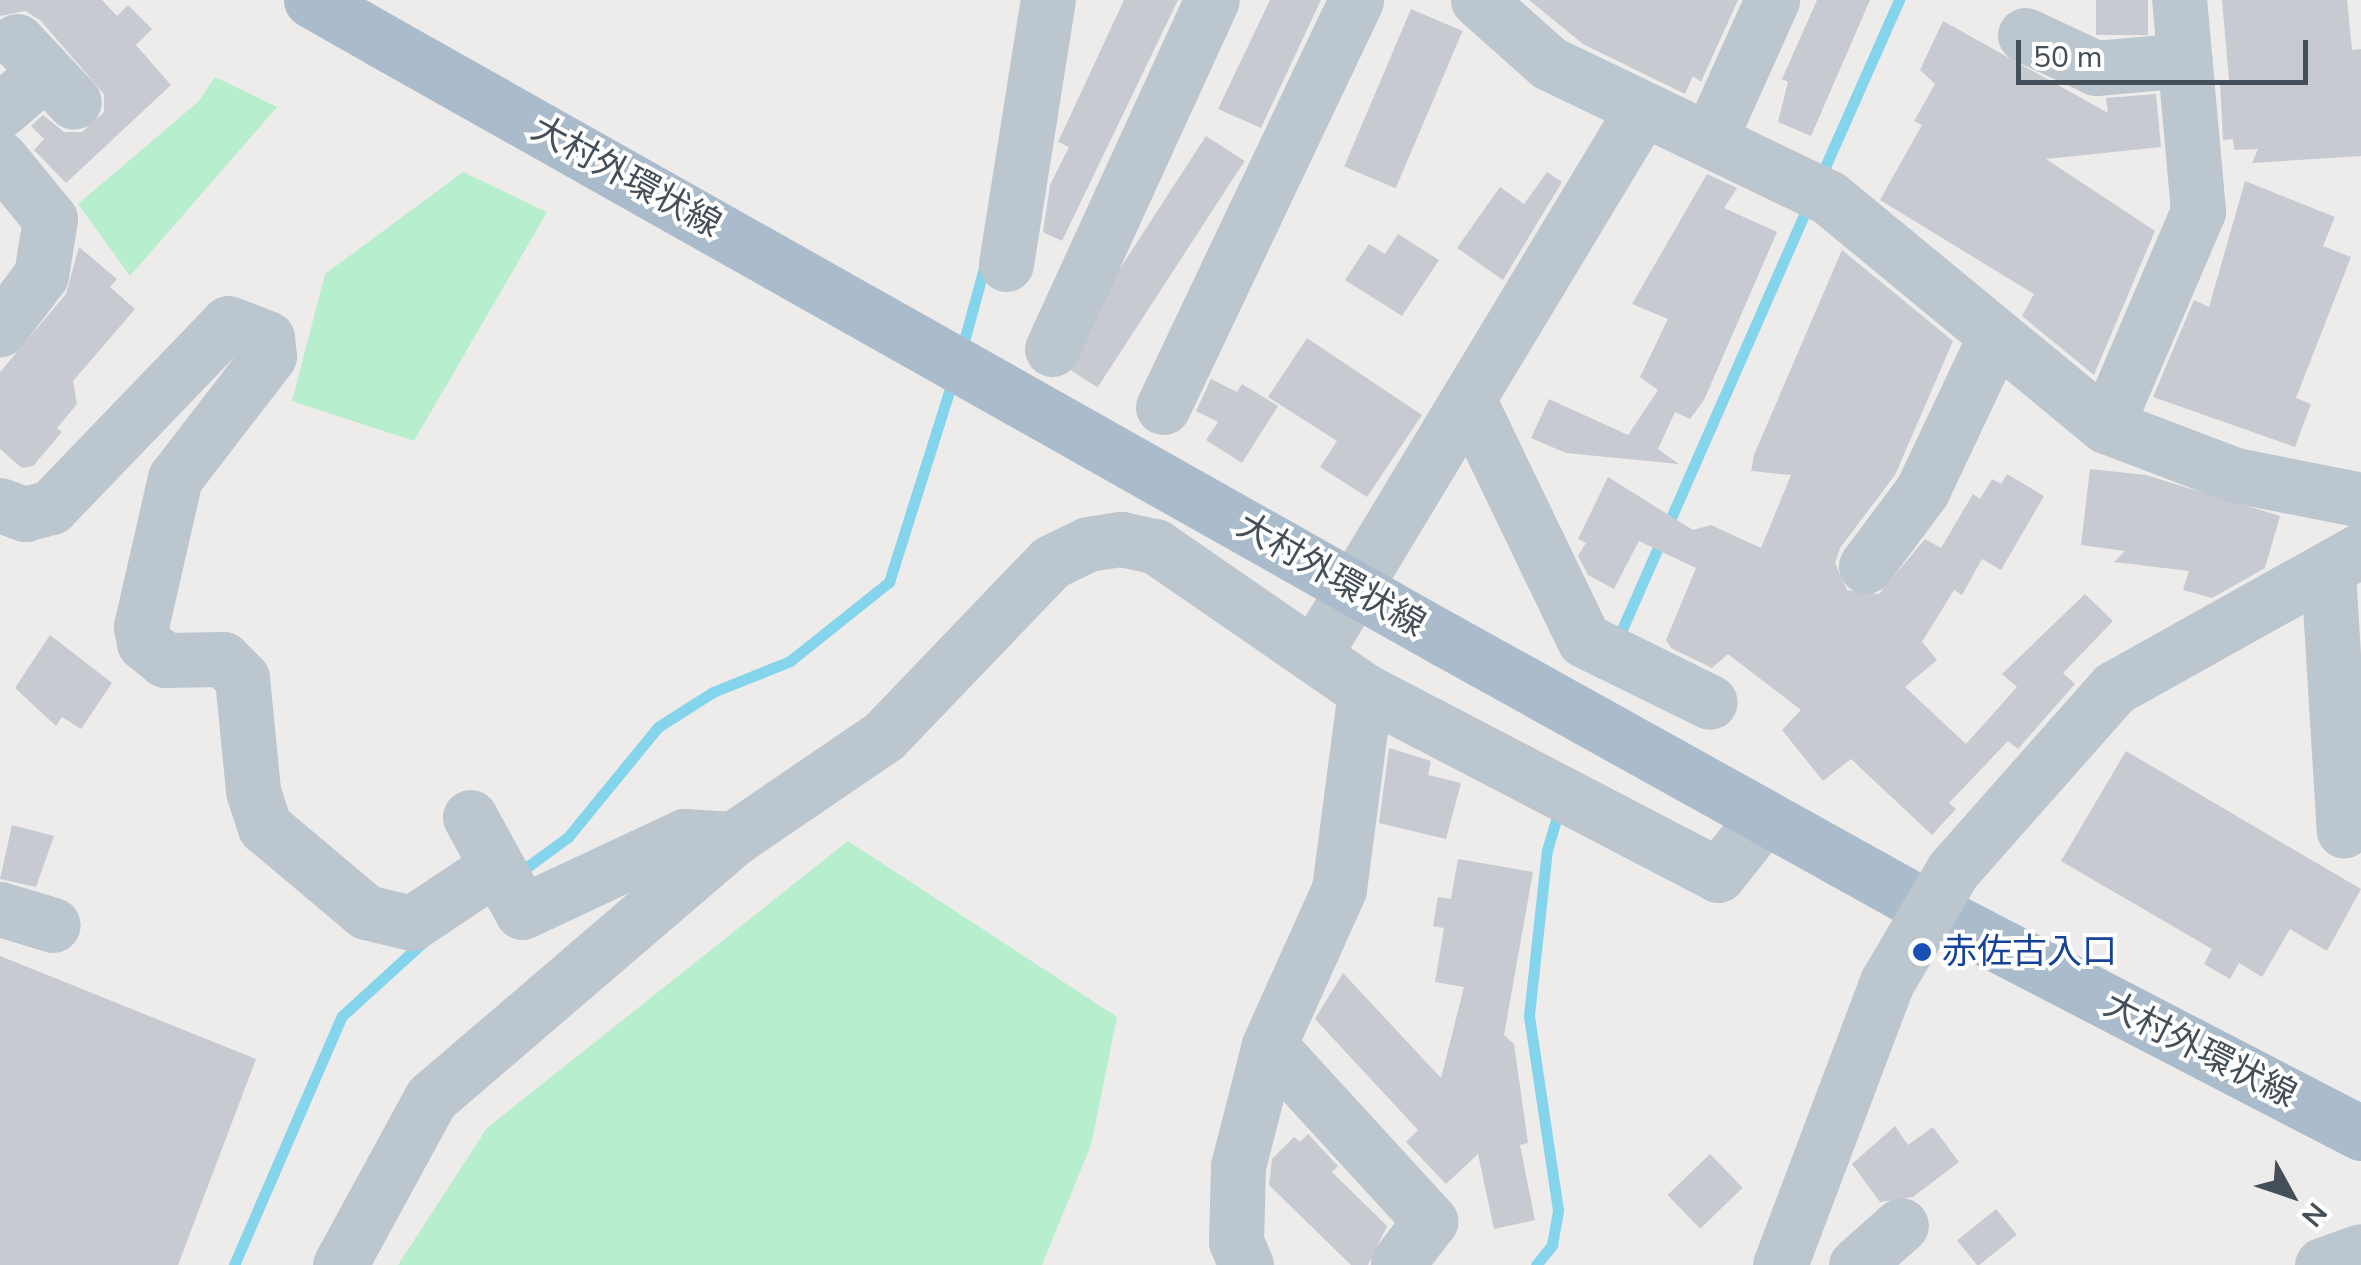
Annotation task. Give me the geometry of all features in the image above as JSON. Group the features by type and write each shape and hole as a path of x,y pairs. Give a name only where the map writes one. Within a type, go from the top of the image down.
{"main road":[{"name":"大村外環状線","path":"311,0 1764,817 2361,1133"}],"street":[{"path":"1006,264 1005,180 1048,0"},
{"path":"1052,349 1212,0"},
{"path":"1163,407 1356,0"},
{"path":"1478,0 1549,63 1642,110 1727,143 1828,197 1994,339 2106,426 2234,476 2361,500"},
{"path":"2106,426 2198,211 2180,0"},
{"path":"1727,143 1762,4"},
{"path":"2025,36 2096,68 2185,60"},
{"path":"0,112 45,72"},
{"path":"1316,651 1642,110"},
{"path":"0,158 50,220 42,276 0,329"},
{"path":"0,505 25,514 52,506 228,323 267,338 269,356 176,478 141,627 144,643 166,660 223,659 242,678 253,791 265,827 366,912 412,923 502,883"},
{"path":"1866,566 1922,491 1994,339"},
{"path":"1468,399 1584,640 1654,678 1710,702"},
{"path":"340,1265 431,1098 733,839 884,736 1051,562 1088,544 1122,539 1155,546 1316,651 1364,691 1718,875 1764,817"},
{"path":"1780,1265 1887,982 1953,870 2114,688 2345,562 2344,831"},
{"path":"1246,1265 1236,1242 1238,1166 1269,1046 1340,888 1364,691"},
{"path":"470,817 502,883 522,912 684,836 733,839"},
{"path":"0,909 53,924"},
{"path":"1269,1046 1430,1222 1398,1263"},
{"path":"1856,1265 1901,1225"},
{"path":"2322,1265 2361,1251"}],"green space":[{"path":"215,77 277,107 130,276 78,204 198,102"},
{"path":"463,172 547,212 414,441 292,401 325,274"},
{"path":"848,841 1117,1017 1091,1145 1042,1265 398,1265 487,1128"}],"building":[{"path":"0,0 102,0 117,16 128,5 152,29 136,45 171,85 66,183 34,150 44,139 31,126 43,115 64,132 82,132 104,112 104,94 40,20 25,11 0,16"},
{"path":"1124,0 1178,0 1062,241 1043,232 1050,185 1069,147 1058,142"},
{"path":"1270,0 1321,0 1261,128 1218,109"},
{"path":"1529,0 1738,0 1701,82 1693,76 1685,94 1583,44"},
{"path":"1817,0 1870,0 1811,136 1778,122 1788,82 1782,79"},
{"path":"2096,0 2148,0 2148,35 2096,35"},
{"path":"2222,0 2347,0 2352,50 2361,49 2361,156 2252,163 2258,149 2234,150 2233,139 2223,140 2220,81 2229,80"},
{"path":"1411,9 1463,31 1396,188 1344,166"},
{"path":"1943,21 2108,113 2106,98 2156,94 2161,147 2046,159 2155,231 2094,375 2022,316 2034,294 1880,200 1922,125 1914,121 1935,84 1920,70"},
{"path":"1206,136 1245,161 1098,387 1059,362"},
{"path":"1547,172 1562,182 1503,280 1457,248 1500,187 1524,204"},
{"path":"1707,174 1737,188 1724,208 1777,232 1704,400 1690,419 1675,412 1658,449 1679,464 1566,453 1531,438 1549,399 1628,435 1658,390 1640,377 1668,319 1632,304"},
{"path":"2245,181 2335,217 2323,246 2351,257 2296,398 2311,404 2295,447 2153,397 2194,300 2209,307"},
{"path":"1398,234 1439,260 1402,316 1345,280 1369,244 1385,254"},
{"path":"79,247 117,279 110,287 135,309 73,381 77,404 57,428 62,432 33,466 22,468 0,449 0,372 66,294"},
{"path":"1842,250 1953,341 1895,475 1840,548 1835,563 1847,590 1879,594 1925,539 1941,548 1973,494 1980,499 1992,479 2001,484 2007,474 2044,496 2001,570 1982,559 1962,595 1954,590 1922,642 1937,660 1905,687 1966,744 2017,687 2002,674 2085,594 2113,621 2063,673 2075,684 2018,749 2008,741 1949,803 1956,809 1932,835 1851,759 1823,781 1782,730 1801,710 1728,654 1712,668 1671,648 1666,640 1696,568 1639,541 1614,589 1588,575 1578,556 1586,543 1578,539 1608,477 1693,530 1711,525 1761,548 1791,475 1751,471 1754,455"},
{"path":"1307,338 1422,415 1367,497 1320,467 1337,441 1268,397"},
{"path":"1211,379 1237,392 1242,384 1278,406 1242,463 1206,440 1218,422 1196,411"},
{"path":"2090,469 2146,475 2280,516 2265,568 2212,598 2183,590 2189,571 2114,562 2125,551 2081,545"},
{"path":"50,635 112,683 81,729 62,717 56,726 15,688"},
{"path":"1389,748 1431,761 1428,775 1461,783 1446,839 1379,823"},
{"path":"2126,751 2361,889 2327,951 2290,929 2262,977 2239,963 2230,979 2204,964 2212,949 2061,861"},
{"path":"12,825 54,836 36,887 0,879"},
{"path":"1458,859 1533,872 1504,1035 1514,1044 1528,1143 1520,1145 1535,1220 1494,1229 1478,1154 1446,1184 1406,1142 1418,1130 1315,1019 1343,973 1441,1078 1464,987 1435,982 1444,928 1433,926 1438,897 1451,899"},
{"path":"0,956 256,1059 178,1265 0,1265"},
{"path":"1895,1126 1908,1145 1933,1127 1959,1162 1913,1197 1880,1202 1852,1164"},
{"path":"1308,1134 1338,1166 1332,1172 1387,1226 1368,1265 1351,1265 1269,1185 1272,1159 1294,1137 1300,1142"},
{"path":"1710,1154 1743,1188 1700,1229 1668,1195"},
{"path":"1996,1209 2017,1235 1979,1265 1957,1240"}],"waterway":[{"path":"1821,176 1899,0"},
{"path":"1616,643 1810,202"},
{"path":"961,352 985,264"},
{"path":"519,873 568,837 658,727 713,692 790,661 889,582 953,379"},
{"path":"1536,1265 1552,1245 1558,1210 1529,1015 1547,850 1559,810"},
{"path":"234,1265 342,1016 423,942"}],"place":[{"name":"赤佐古入口","path":"1922,952"}]}
